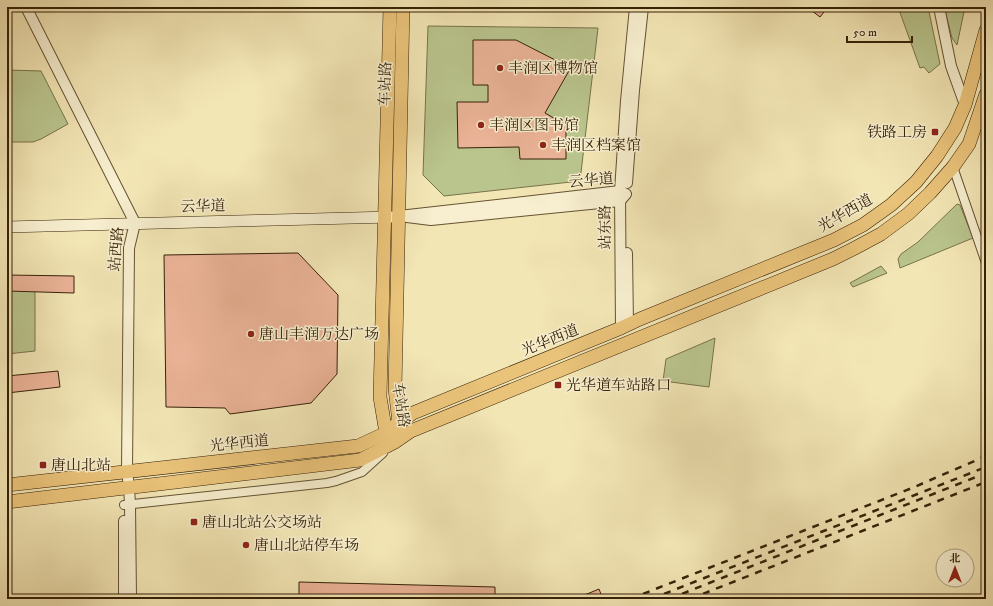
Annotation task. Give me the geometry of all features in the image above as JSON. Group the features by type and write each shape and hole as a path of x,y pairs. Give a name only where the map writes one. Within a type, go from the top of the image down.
{"main road":[{"name":"车站路","path":"390,7 380,397 386,432 395,442"},
{"name":"车站路","path":"395,442 399,422 395,389 403,7"},
{"name":"光华西道","path":"7,485 358,446 386,432 413,413 834,240 863,225 891,205 916,182 936,156 955,128 965,105 986,30"},
{"name":"光华西道","path":"7,502 360,460 395,442 411,431 833,259 880,234 908,214 930,193 953,167 969,144 986,94"},
{"name":"云华道","path":"7,227 399,216"},
{"path":"629,324 651,332"}],"street":[{"name":"站西路","path":"26,7 135,223 129,248 126,487 131,599"},
{"name":"站东路","path":"629,324 622,196 626,101 635,7"},
{"name":"站东路","path":"622,196 642,7"},
{"path":"938,7 952,66 965,105"},
{"path":"953,167 986,262"},
{"name":"云华道","path":"399,216 622,196"},
{"path":"127,504 336,481 362,472 395,442"},
{"name":"站西路","path":"124,599 127,504"}],"green space":[{"path":"898,7 928,7 940,64 929,73 924,67 920,68"},
{"path":"944,7 965,7 957,45 952,38"},
{"path":"428,26 598,28 580,181 444,196 423,175"},
{"path":"7,70 41,71 68,124 33,142 7,142"},
{"path":"957,204 960,205 973,238 900,268 898,259 901,254 918,242"},
{"path":"881,266 887,273 853,287 850,283"},
{"path":"35,289 35,351 7,354 7,290"},
{"path":"715,338 709,387 663,381 666,359"}],"building":[{"path":"807,7 828,7 820,17"},
{"path":"473,40 516,40 567,66 570,69 545,113 566,125 566,159 520,159 519,147 458,148 457,102 488,102 488,85 473,85"},
{"name":"唐山丰润万达广场","path":"298,253 338,295 337,374 311,403 230,414 225,408 166,407 164,255"},
{"path":"7,275 74,276 74,293 7,291"},
{"path":"58,371 60,387 7,393 7,376"},
{"path":"299,582 495,587 495,599 299,599"},
{"path":"599,589 603,599 575,599"}],"railway":[{"path":"630,599 912,488 986,456"},
{"path":"651,599 986,467"},
{"path":"669,599 986,473"},
{"path":"690,599 986,482"}],"place":[{"name":"丰润区博物馆","path":"500,68"},
{"name":"丰润区图书馆","path":"481,125"},
{"name":"铁路工房","path":"935,132"},
{"name":"丰润区档案馆","path":"543,145"},
{"name":"唐山丰润万达广场","path":"251,334"},
{"name":"光华道车站路口","path":"558,385"},
{"name":"唐山北站","path":"43,465"},
{"name":"唐山北站公交场站","path":"194,522"},
{"name":"唐山北站停车场","path":"246,545"}]}
